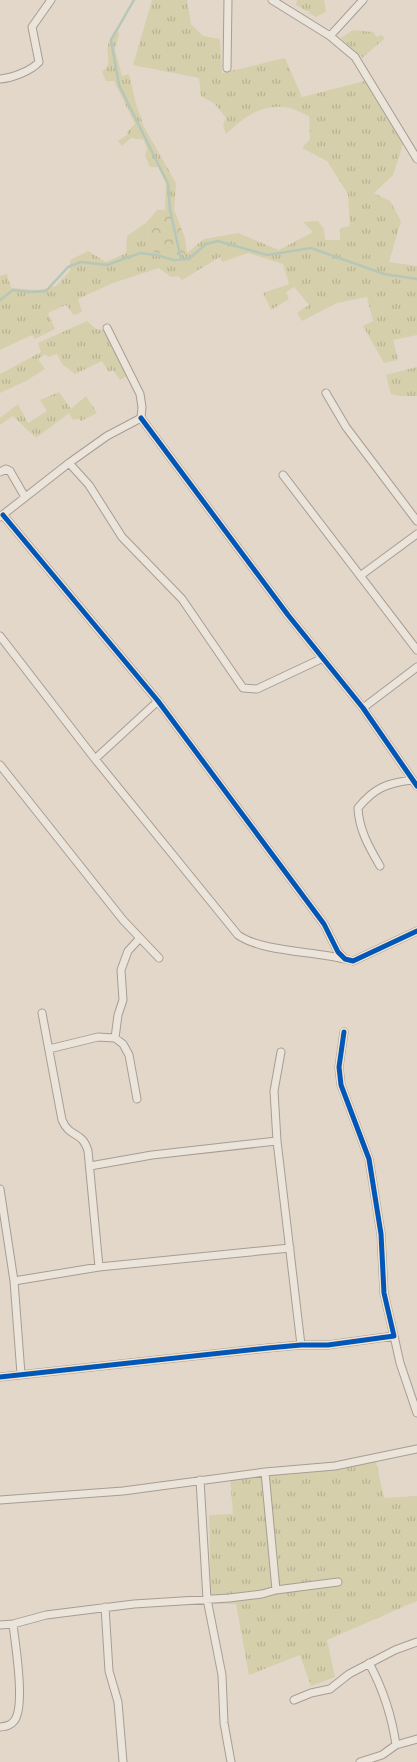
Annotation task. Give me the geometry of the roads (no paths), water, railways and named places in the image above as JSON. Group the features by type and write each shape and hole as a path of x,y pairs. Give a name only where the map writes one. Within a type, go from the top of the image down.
{"street":[{"path":"0,79 16,76 36,66 39,62 32,27 51,0"},
{"path":"227,68 228,0"},
{"path":"272,0 330,36 360,63 417,159"},
{"path":"330,36 363,0"},
{"path":"107,328 140,394 141,418 288,615 363,708 417,786"},
{"path":"326,393 346,427 417,521"},
{"path":"141,418 107,436 69,463 2,516 158,700 324,924 338,952 345,959"},
{"path":"69,463 89,485 122,536 182,599 243,688 257,689 322,658"},
{"path":"0,472 10,471 26,497"},
{"path":"283,474 417,650"},
{"path":"360,576 417,534"},
{"path":"0,636 95,759 243,938 264,946 354,960 417,931"},
{"path":"363,708 417,667"},
{"path":"95,759 158,700"},
{"path":"0,765 123,920 159,958"},
{"path":"380,866 364,837 358,819 358,808 378,788 394,782 412,780"},
{"path":"115,1038 118,1015 123,1000 121,970 128,950 140,938"},
{"path":"42,1013 62,1120 66,1128 85,1142 90,1166 99,1267"},
{"path":"344,1032 339,1067 341,1085 370,1159 381,1234 384,1293 400,1363 417,1413"},
{"path":"49,1049 98,1036 115,1038 123,1044 129,1055 137,1099"},
{"path":"280,1052 274,1091 277,1141 301,1345"},
{"path":"90,1166 152,1155 277,1141"},
{"path":"0,1189 14,1281 21,1374"},
{"path":"14,1281 99,1267 290,1248"},
{"path":"0,1377 301,1345 328,1345 394,1336"},
{"path":"0,1500 122,1491 265,1472 335,1466 417,1449"},
{"path":"265,1472 276,1590"},
{"path":"200,1480 207,1599 222,1675 224,1723 231,1762"},
{"path":"0,1625 13,1624 46,1615 105,1607 229,1598 338,1582"},
{"path":"105,1607 109,1671 118,1702 123,1762"},
{"path":"0,1727 10,1726 16,1720 18,1711 20,1690 13,1624"},
{"path":"294,1700 311,1693 330,1689 349,1674 395,1650 417,1642"},
{"path":"370,1663 385,1699 396,1745"},
{"path":"360,1762 382,1755 396,1745 417,1738"}],"waterway":[{"path":"134,0 111,40 119,85 168,184 170,210 181,259"},
{"path":"0,300 13,290 46,291 68,267 81,262 107,265 140,253 157,255 173,260 189,259 206,244 218,241 267,255 311,248 384,274 417,279"}]}
